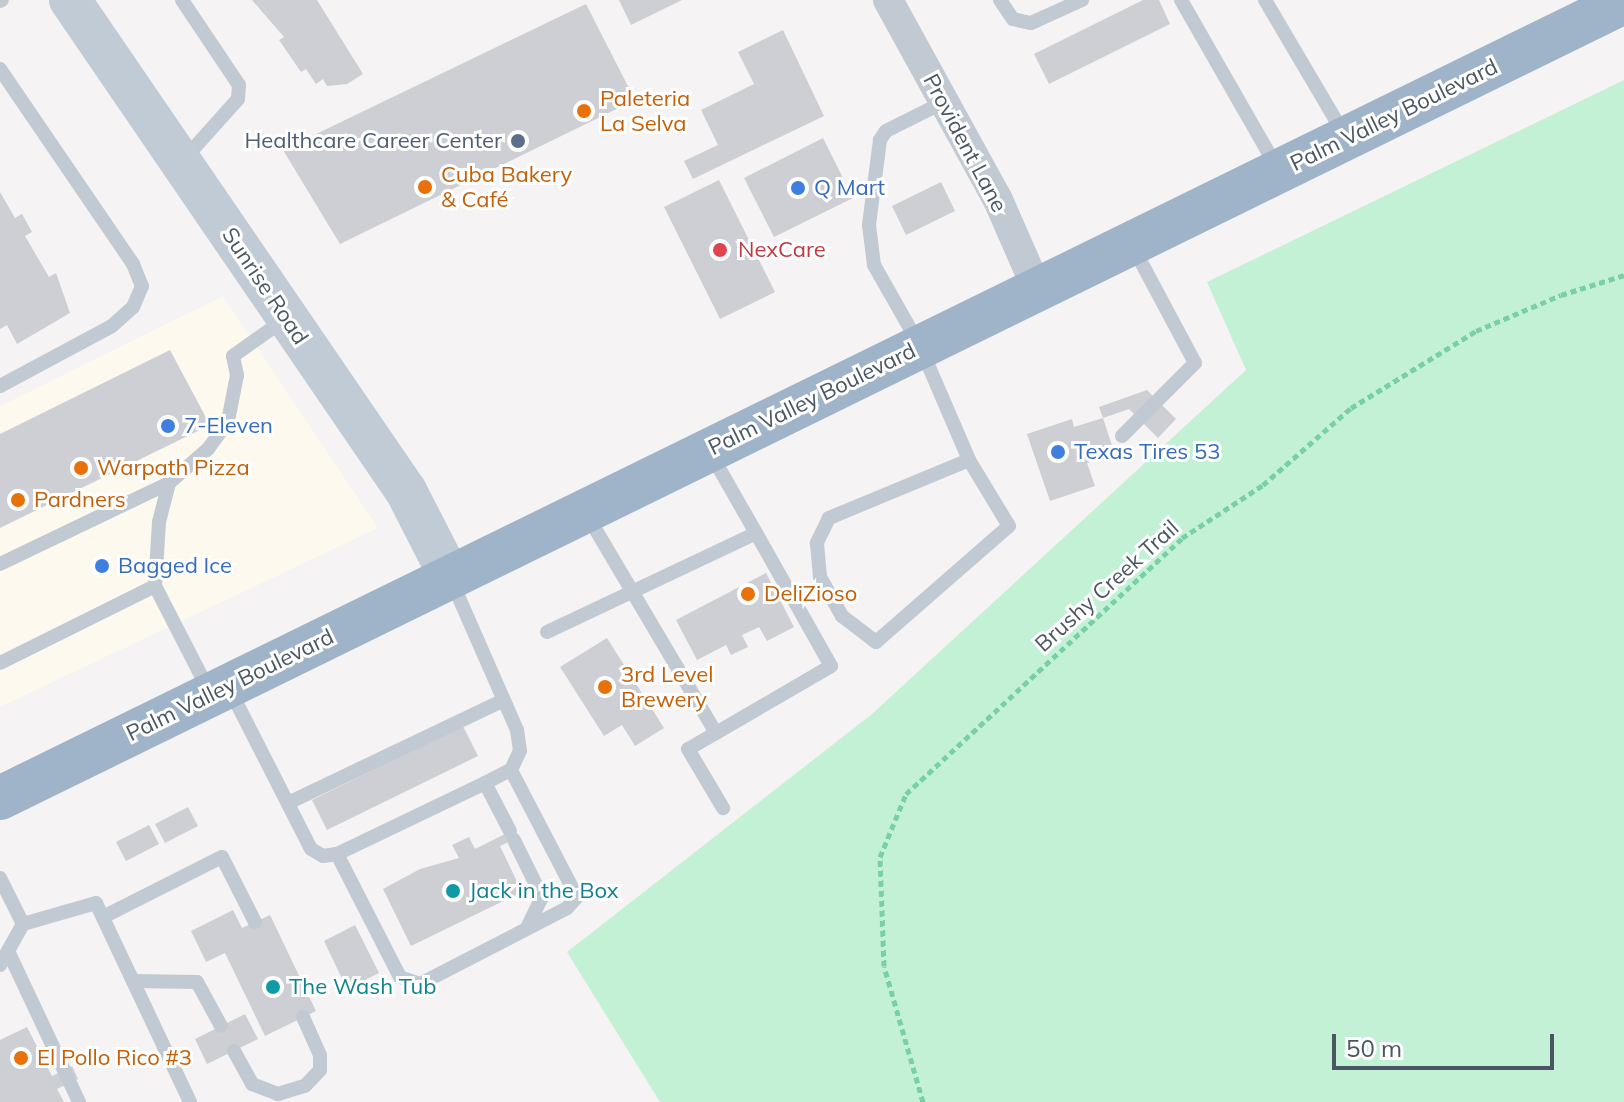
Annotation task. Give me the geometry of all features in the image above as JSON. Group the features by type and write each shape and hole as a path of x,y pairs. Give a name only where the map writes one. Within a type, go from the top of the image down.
{"highway":[{"name":"Palm Valley Boulevard","path":"0,798 1346,138 1601,6"}],"main road":[{"name":"Sunrise Road","path":"70,0 406,491 450,577"}],"street":[{"name":"Provident Lane","path":"891,1 998,200 1037,289"}],"lane":[{"path":"181,163 238,99 239,85 182,0"},
{"path":"1000,0 1013,19 1031,23 1082,0"},
{"path":"1181,0 1279,171"},
{"path":"1273,2 1346,138"},
{"path":"0,69 133,264 142,286 133,307 112,326 0,386"},
{"path":"944,102 886,131 880,140 869,225 874,265 920,346 969,460 1009,526 876,642 842,616 820,577 817,543 829,518 969,460"},
{"path":"1122,436 1195,363 1131,243"},
{"path":"0,564 169,483 208,449 228,421 237,375 233,356 286,318"},
{"path":"708,450 831,666 688,749 723,808"},
{"path":"169,483 153,563 155,586 288,803 311,849 337,854 511,770 520,751 504,700 450,577"},
{"path":"585,511 716,733"},
{"path":"547,632 756,533"},
{"path":"0,663 155,586"},
{"path":"288,803 504,700"},
{"path":"337,854 400,977 408,983 420,984 573,903 577,890 511,770"},
{"path":"485,783 542,897 525,929"},
{"path":"103,917 222,857 255,922"},
{"path":"0,878 23,924"},
{"path":"0,965 23,924 96,903 190,1102"},
{"path":"8,951 79,1102"},
{"path":"133,981 197,982 221,1026"},
{"path":"234,1051 252,1084 278,1094 305,1086 320,1070 320,1055 303,1017"}],"path":[{"name":"Brushy Creek Trail","path":"923,1102 884,966 880,857 906,794 1182,538 1263,485 1351,408 1476,331 1561,295 1624,275"}],"shaded area":[{"path":"223,296 378,528 0,707 0,406"}],"green space":[{"path":"1624,80 1624,1102 660,1102 567,952 872,714 1246,370 1207,282"}],"building":[{"path":"252,0 317,0 363,74 347,84 327,86 323,79 316,84 306,69 301,72 279,40 284,37"},
{"path":"619,0 682,0 631,25"},
{"path":"1143,0 1159,0 1170,24 1049,84 1034,54"},
{"path":"586,4 635,100 340,244 283,150"},
{"path":"783,30 824,116 693,179 684,161 718,145 701,110 754,84 738,52"},
{"name":"Q Mart","path":"823,138 853,198 774,237 744,178"},
{"name":"NexCare","path":"719,180 775,292 720,319 664,207"},
{"path":"941,182 955,211 906,235 892,206"},
{"path":"0,192 15,218 22,214 32,232 25,236 49,277 56,273 70,313 17,344 7,325 0,329"},
{"path":"170,350 210,425 0,528 0,434"},
{"path":"1147,390 1176,419 1158,438 1129,409 1103,418 1099,407"},
{"name":"Texas Tires 53","path":"1103,418 1115,455 1087,463 1095,486 1050,501 1027,434 1072,419 1074,427"},
{"path":"766,573 794,627 767,641 759,627 742,635 748,647 731,655 726,645 697,660 676,620"},
{"name":"3rd Level Brewery","path":"607,638 664,728 635,746 622,725 604,736 560,667"},
{"path":"463,726 478,756 327,830 312,800"},
{"path":"188,807 198,826 165,843 155,824"},
{"path":"149,825 159,844 126,861 116,842"},
{"name":"Jack in the Box","path":"511,831 515,839 500,846 522,892 411,946 383,889 420,869 459,858 452,845 469,837 475,849"},
{"name":"The Wash Tub","path":"233,910 242,928 270,915 316,1011 265,1036 225,953 206,962 191,931"},
{"path":"355,925 379,973 347,989 324,941"},
{"path":"245,1014 258,1039 207,1064 195,1039"},
{"name":"El Pollo Rico #3","path":"27,1027 52,1076 72,1066 78,1079 57,1089 64,1102 0,1102 0,1040"}],"place":[{"name":"Paleteria La Selva","path":"584,111"},
{"name":"Healthcare Career Center","path":"518,141"},
{"name":"Cuba Bakery & Café","path":"425,187"},
{"name":"Q Mart","path":"798,188"},
{"name":"NexCare","path":"720,250"},
{"name":"7-Eleven","path":"168,426"},
{"name":"Texas Tires 53","path":"1058,452"},
{"name":"Warpath Pizza","path":"81,468"},
{"name":"Pardners","path":"18,500"},
{"name":"Bagged Ice","path":"102,566"},
{"name":"DeliZioso","path":"748,594"},
{"name":"3rd Level Brewery","path":"605,687"},
{"name":"Jack in the Box","path":"453,891"},
{"name":"The Wash Tub","path":"273,987"},
{"name":"El Pollo Rico #3","path":"21,1058"}]}
